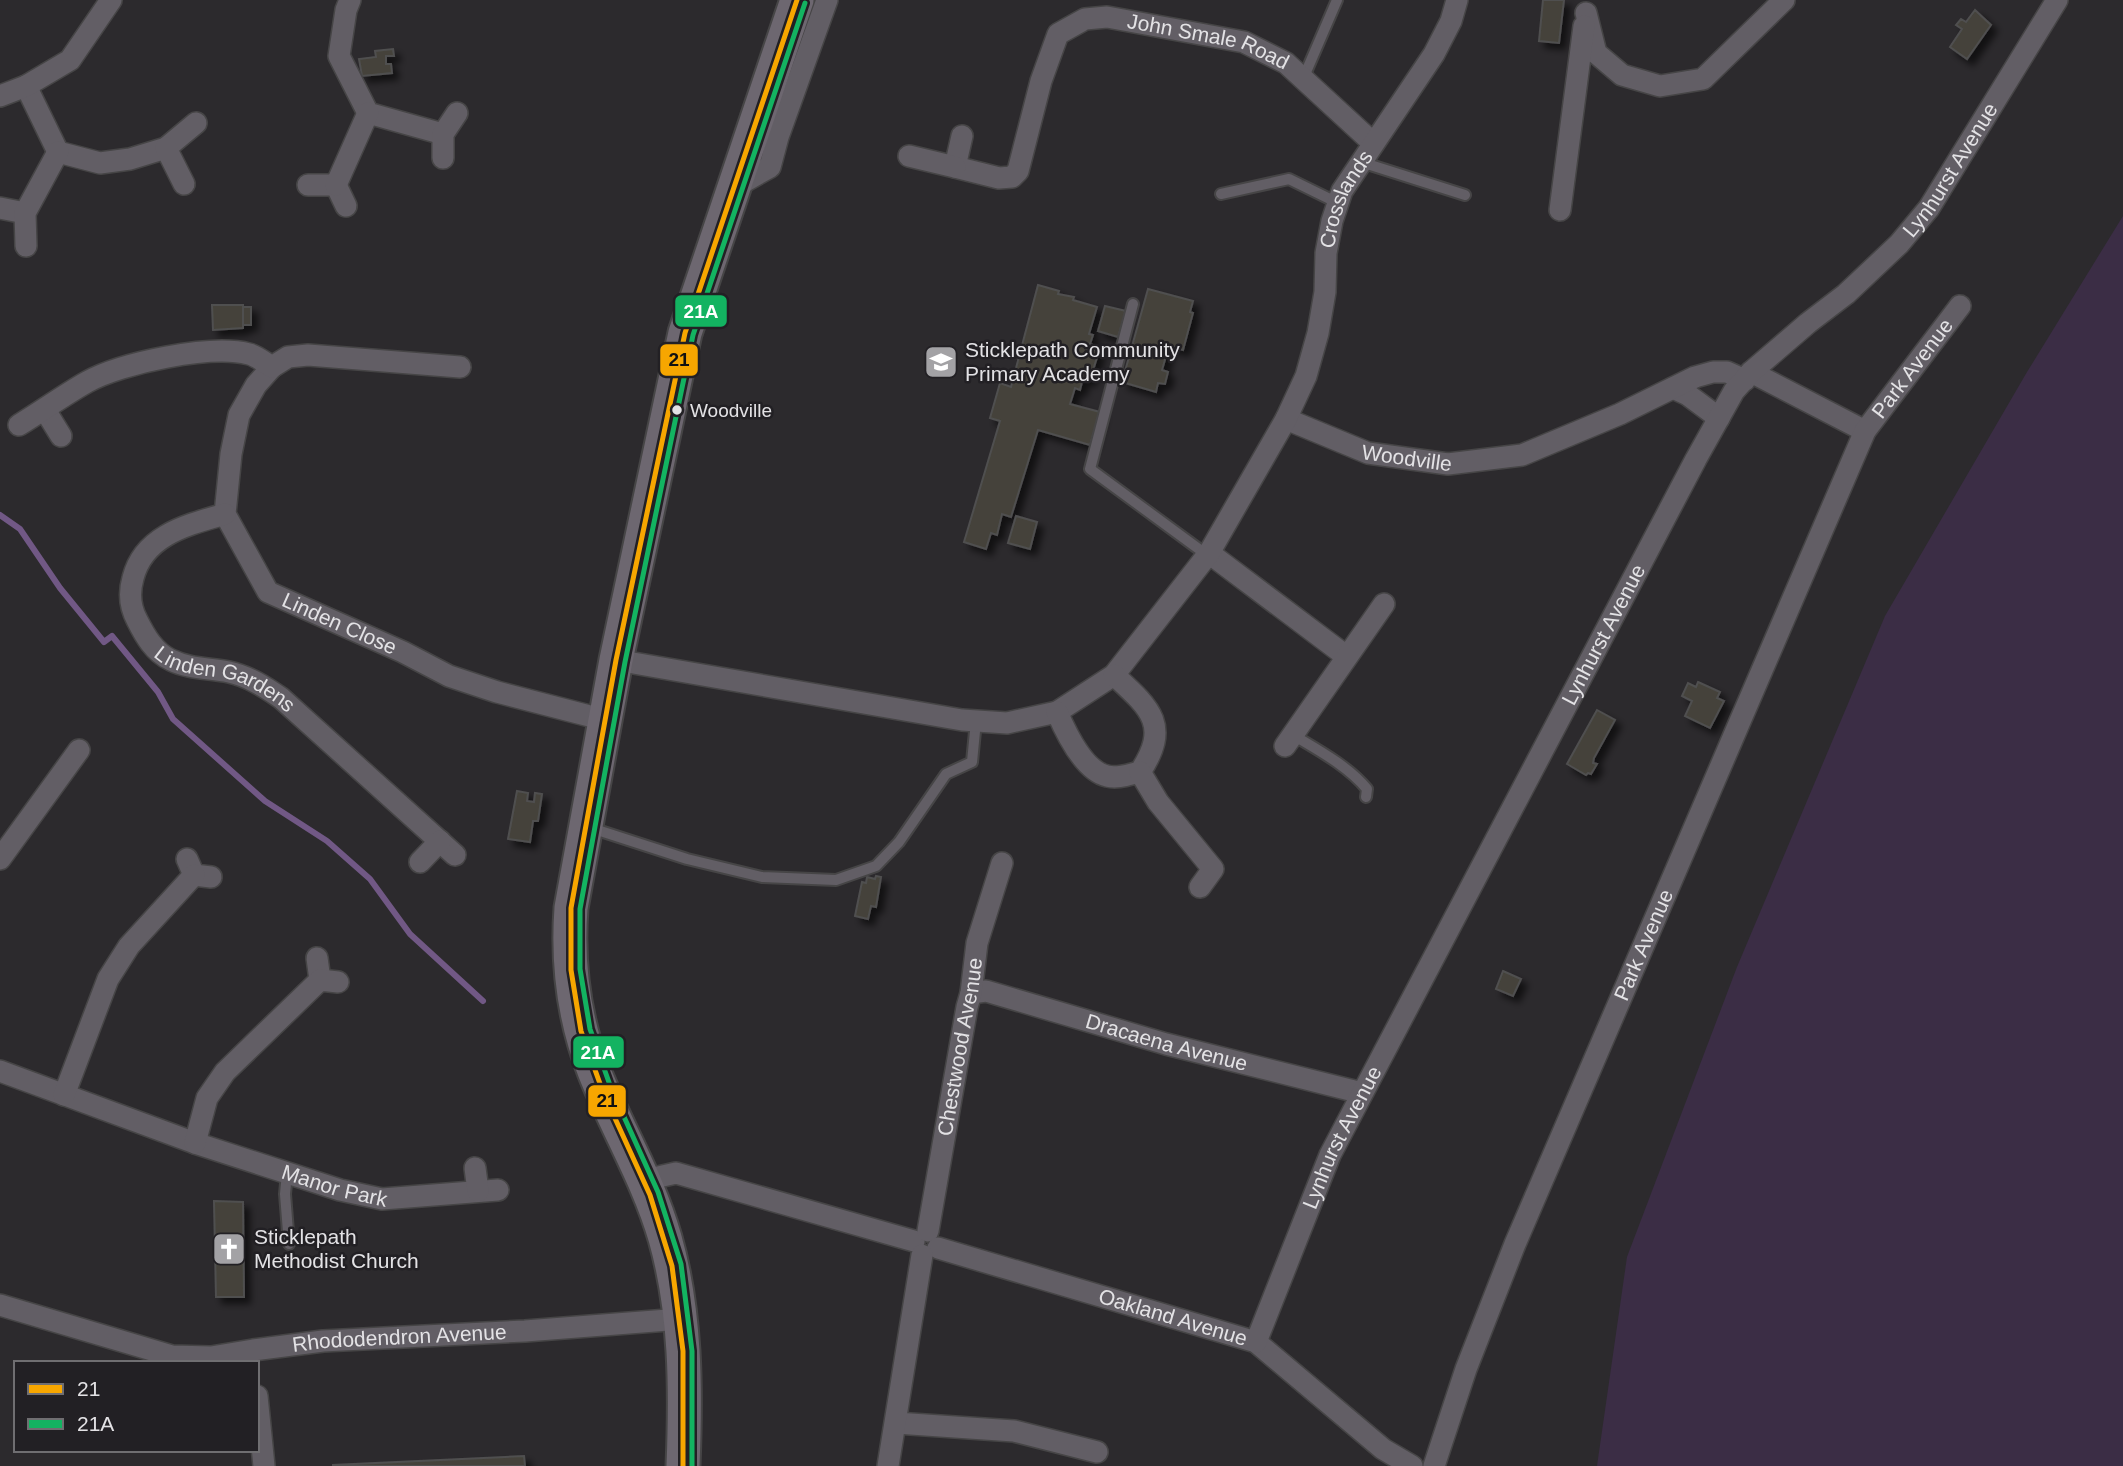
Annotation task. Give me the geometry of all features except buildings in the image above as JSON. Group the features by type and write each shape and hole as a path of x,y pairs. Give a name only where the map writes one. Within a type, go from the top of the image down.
{"main road":[{"path":"683,1466 681,1319 665,1238 645,1180 594,1070 580,1026 572,988 568,942 571,908 616,660 685,333 797,0"}],"street":[{"path":"350,0 346,9 339,56 368,113 443,134"},
{"path":"733,188 770,167 778,137 827,0"},
{"name":"Crosslands","path":"1286,419 1306,376 1318,333 1325,292 1326,253 1342,191 1434,54 1451,21 1457,0"},
{"path":"1587,6 1596,53 1622,75 1660,86 1703,79 1784,0"},
{"name":"Lynhurst Avenue","path":"1256,1342 1330,1154 1734,391 1808,323 1846,294 1907,235 1928,208 2057,0"},
{"path":"0,96 26,86 69,60 108,1"},
{"path":"1560,210 1587,6"},
{"name":"John Smale Road","path":"909,156 999,178 1012,177 1018,171 1041,81 1058,34 1085,19 1107,17 1244,42 1286,63 1373,144"},
{"path":"26,86 58,152 100,163 130,159 166,148 196,123"},
{"path":"336,185 368,113"},
{"path":"443,158 443,134 457,113"},
{"path":"955,167 962,136"},
{"path":"166,148 184,184"},
{"path":"26,246 25,213 58,152"},
{"path":"308,185 336,185"},
{"path":"336,185 346,205"},
{"path":"0,208 25,213"},
{"name":"Park Avenue","path":"1434,1466 1466,1370 1515,1244 1865,431 1960,306"},
{"path":"19,425 89,381 176,356 223,351 251,355 272,367"},
{"path":"225,514 231,454 239,415 256,386 272,367 288,358 308,355 460,367"},
{"name":"Woodville","path":"1286,419 1368,453 1448,464 1522,455 1713,372 1748,376"},
{"name":"Park Avenue","path":"1748,376 1865,431"},
{"path":"1674,388 1718,418"},
{"path":"45,410 61,436"},
{"path":"616,660 976,721 1007,723 1057,712 1114,676 1208,554 1286,419"},
{"name":"Linden Close","path":"225,514 268,592 403,652 449,676 498,692 605,719"},
{"name":"Linden Gardens","path":"225,514 193,523 166,535 148,548 136,567 130,590 134,615 144,635 155,649 169,660 193,668 230,672 259,683 281,698 447,848 420,862"},
{"path":"1208,554 1346,656"},
{"path":"1289,740 1384,604"},
{"path":"1057,712 1067,733 1091,769 1107,776 1122,777 1140,772 1152,754 1157,738 1153,718 1136,695 1114,676"},
{"path":"0,859 79,750"},
{"path":"1140,772 1158,802 1213,869 1200,887"},
{"name":"Chestwood Avenue","path":"888,1466 971,993 977,943 1002,863"},
{"path":"64,1095 108,979 129,946 197,870"},
{"path":"195,1143 206,1098 225,1072 329,981 317,958"},
{"name":"Dracaena Avenue","path":"971,993 986,991 1166,1044 1362,1093"},
{"name":"Manor Park","path":"0,1071 195,1143 340,1190 382,1199 488,1190 475,1168"},
{"name":"Oakland Avenue","path":"645,1180 676,1174 926,1244 1256,1342 1383,1449 1412,1466"},
{"name":"Rhododendron Avenue","path":"0,1305 172,1356 212,1357 253,1356 323,1341 525,1331 681,1319"},
{"path":"259,1416 264,1466"},
{"path":"896,1423 1014,1430 1097,1452"}],"lane":[{"path":"1303,79 1337,0"},
{"path":"1361,162 1465,195"},
{"path":"1221,194 1289,179 1338,203"},
{"path":"1133,304 1090,469 1208,554"},
{"path":"585,826 687,859 762,877 836,880 876,866 899,842 946,774 972,762 976,721"},
{"path":"1289,740 1324,754 1359,780 1367,789 1366,797"},
{"path":"287,1173 285,1194 289,1244"}],"shaded area":[{"path":"2123,216 2123,1466 1597,1466 1627,1257 1737,967 1885,616 2027,372"}],"waterway":[{"path":"0,515 20,529 60,588 104,642 112,636 158,692 173,719 265,801 327,841 370,879 410,934 483,1001"}],"transit line":[{"name":"21","path":"683,1466 683,1351 672,1266 650,1195 603,1092 581,1031 571,970 571,908 616,660 685,333 797,0"},
{"name":"21A","path":"692,1466 692,1351 681,1264 658,1192 611,1088 590,1029 580,969 580,909 625,662 693,335 805,3"}],"place":[{"name":"Sticklepath Community Primary Academy","path":"941,362"},
{"name":"Woodville","path":"677,410"},
{"name":"Sticklepath Methodist Church","path":"229,1249"}]}
